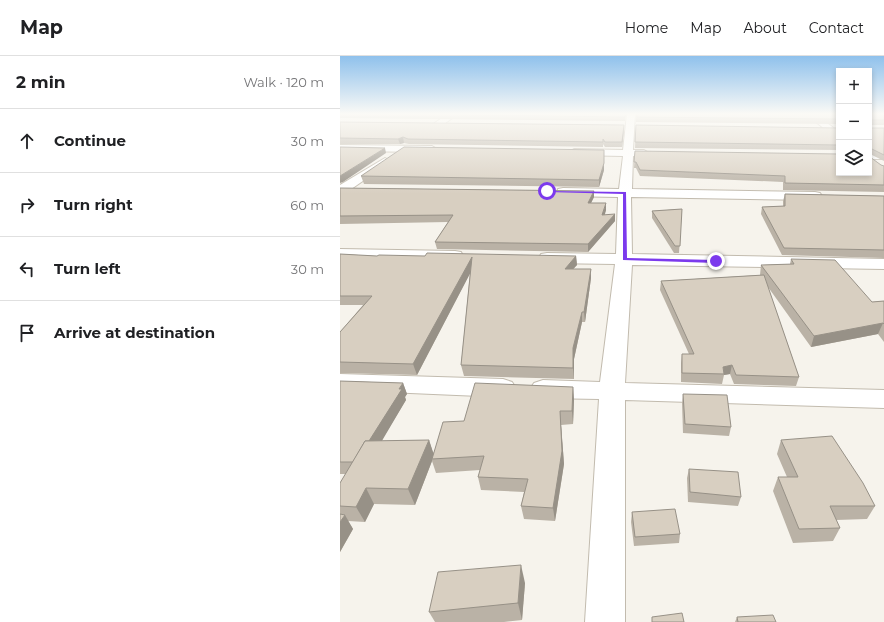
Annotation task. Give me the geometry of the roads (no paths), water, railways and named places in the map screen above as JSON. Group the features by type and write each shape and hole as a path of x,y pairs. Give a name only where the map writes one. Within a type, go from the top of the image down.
{"street":[{"path":"342,189 416,140"},
{"path":"605,622 612,392 624,259 625,192 630,140"},
{"path":"340,148 442,149"},
{"path":"567,152 652,153"},
{"path":"872,156 884,156"},
{"path":"872,158 884,168"},
{"path":"342,189 368,189"},
{"path":"547,191 829,196"},
{"path":"340,254 474,256"},
{"path":"530,257 884,264"},
{"path":"340,382 612,392 884,399"}]}
